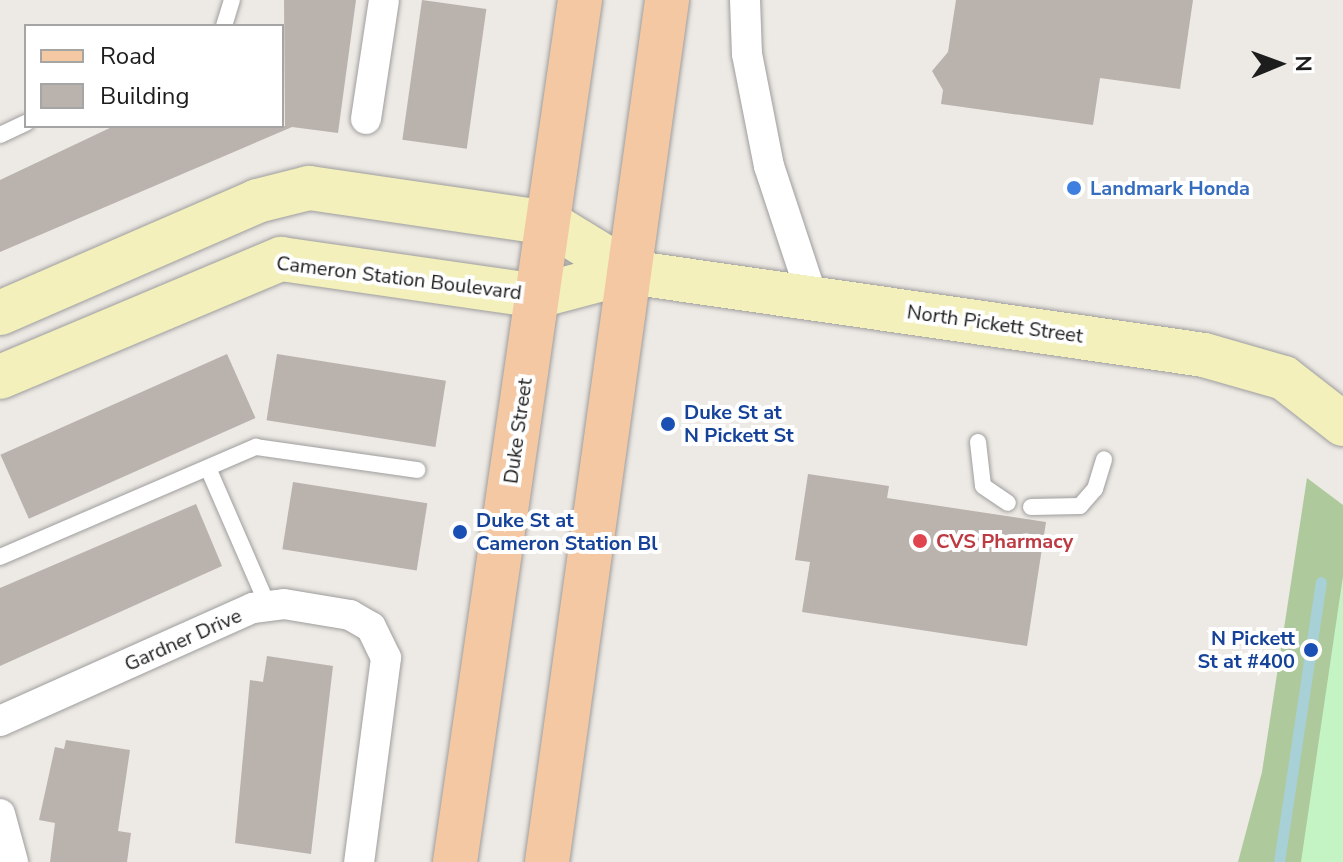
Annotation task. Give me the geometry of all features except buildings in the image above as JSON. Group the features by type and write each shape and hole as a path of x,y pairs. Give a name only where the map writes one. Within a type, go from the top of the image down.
{"main road":[{"name":"Duke Street","path":"455,862 580,0"},
{"path":"547,862 667,0"}],"street":[{"path":"366,119 384,0"},
{"path":"745,0 747,54 769,166 813,299"},
{"path":"0,313 295,189 549,223 629,272"},
{"name":"Cameron Station Boulevard","path":"0,377 281,259 538,296 629,272"},
{"name":"North Pickett Street","path":"629,272 1247,363 1293,384 1343,424"},
{"name":"Gardner Drive","path":"0,721 268,606 350,615 380,640 385,690 359,862"},
{"path":"0,814 13,862"}],"lane":[{"path":"225,24 232,0"},
{"path":"0,135 24,124"},
{"path":"978,442 983,486 1008,503"},
{"path":"0,557 256,447 417,470"},
{"path":"1031,507 1080,506 1095,489 1104,459"},
{"path":"208,468 268,606"}],"green space":[{"path":"1307,478 1343,505 1343,862 1238,862 1262,772"},
{"path":"1343,576 1343,862 1301,862"}],"waterway":[{"path":"1279,862 1321,582"}],"place":[{"name":"Landmark Honda","path":"1074,188"},
{"name":"Duke St at N Pickett St","path":"668,424"},
{"name":"Duke St at Cameron Station Bl","path":"460,532"},
{"name":"CVS Pharmacy","path":"920,541"},
{"name":"N Pickett St at #400","path":"1311,650"}]}
